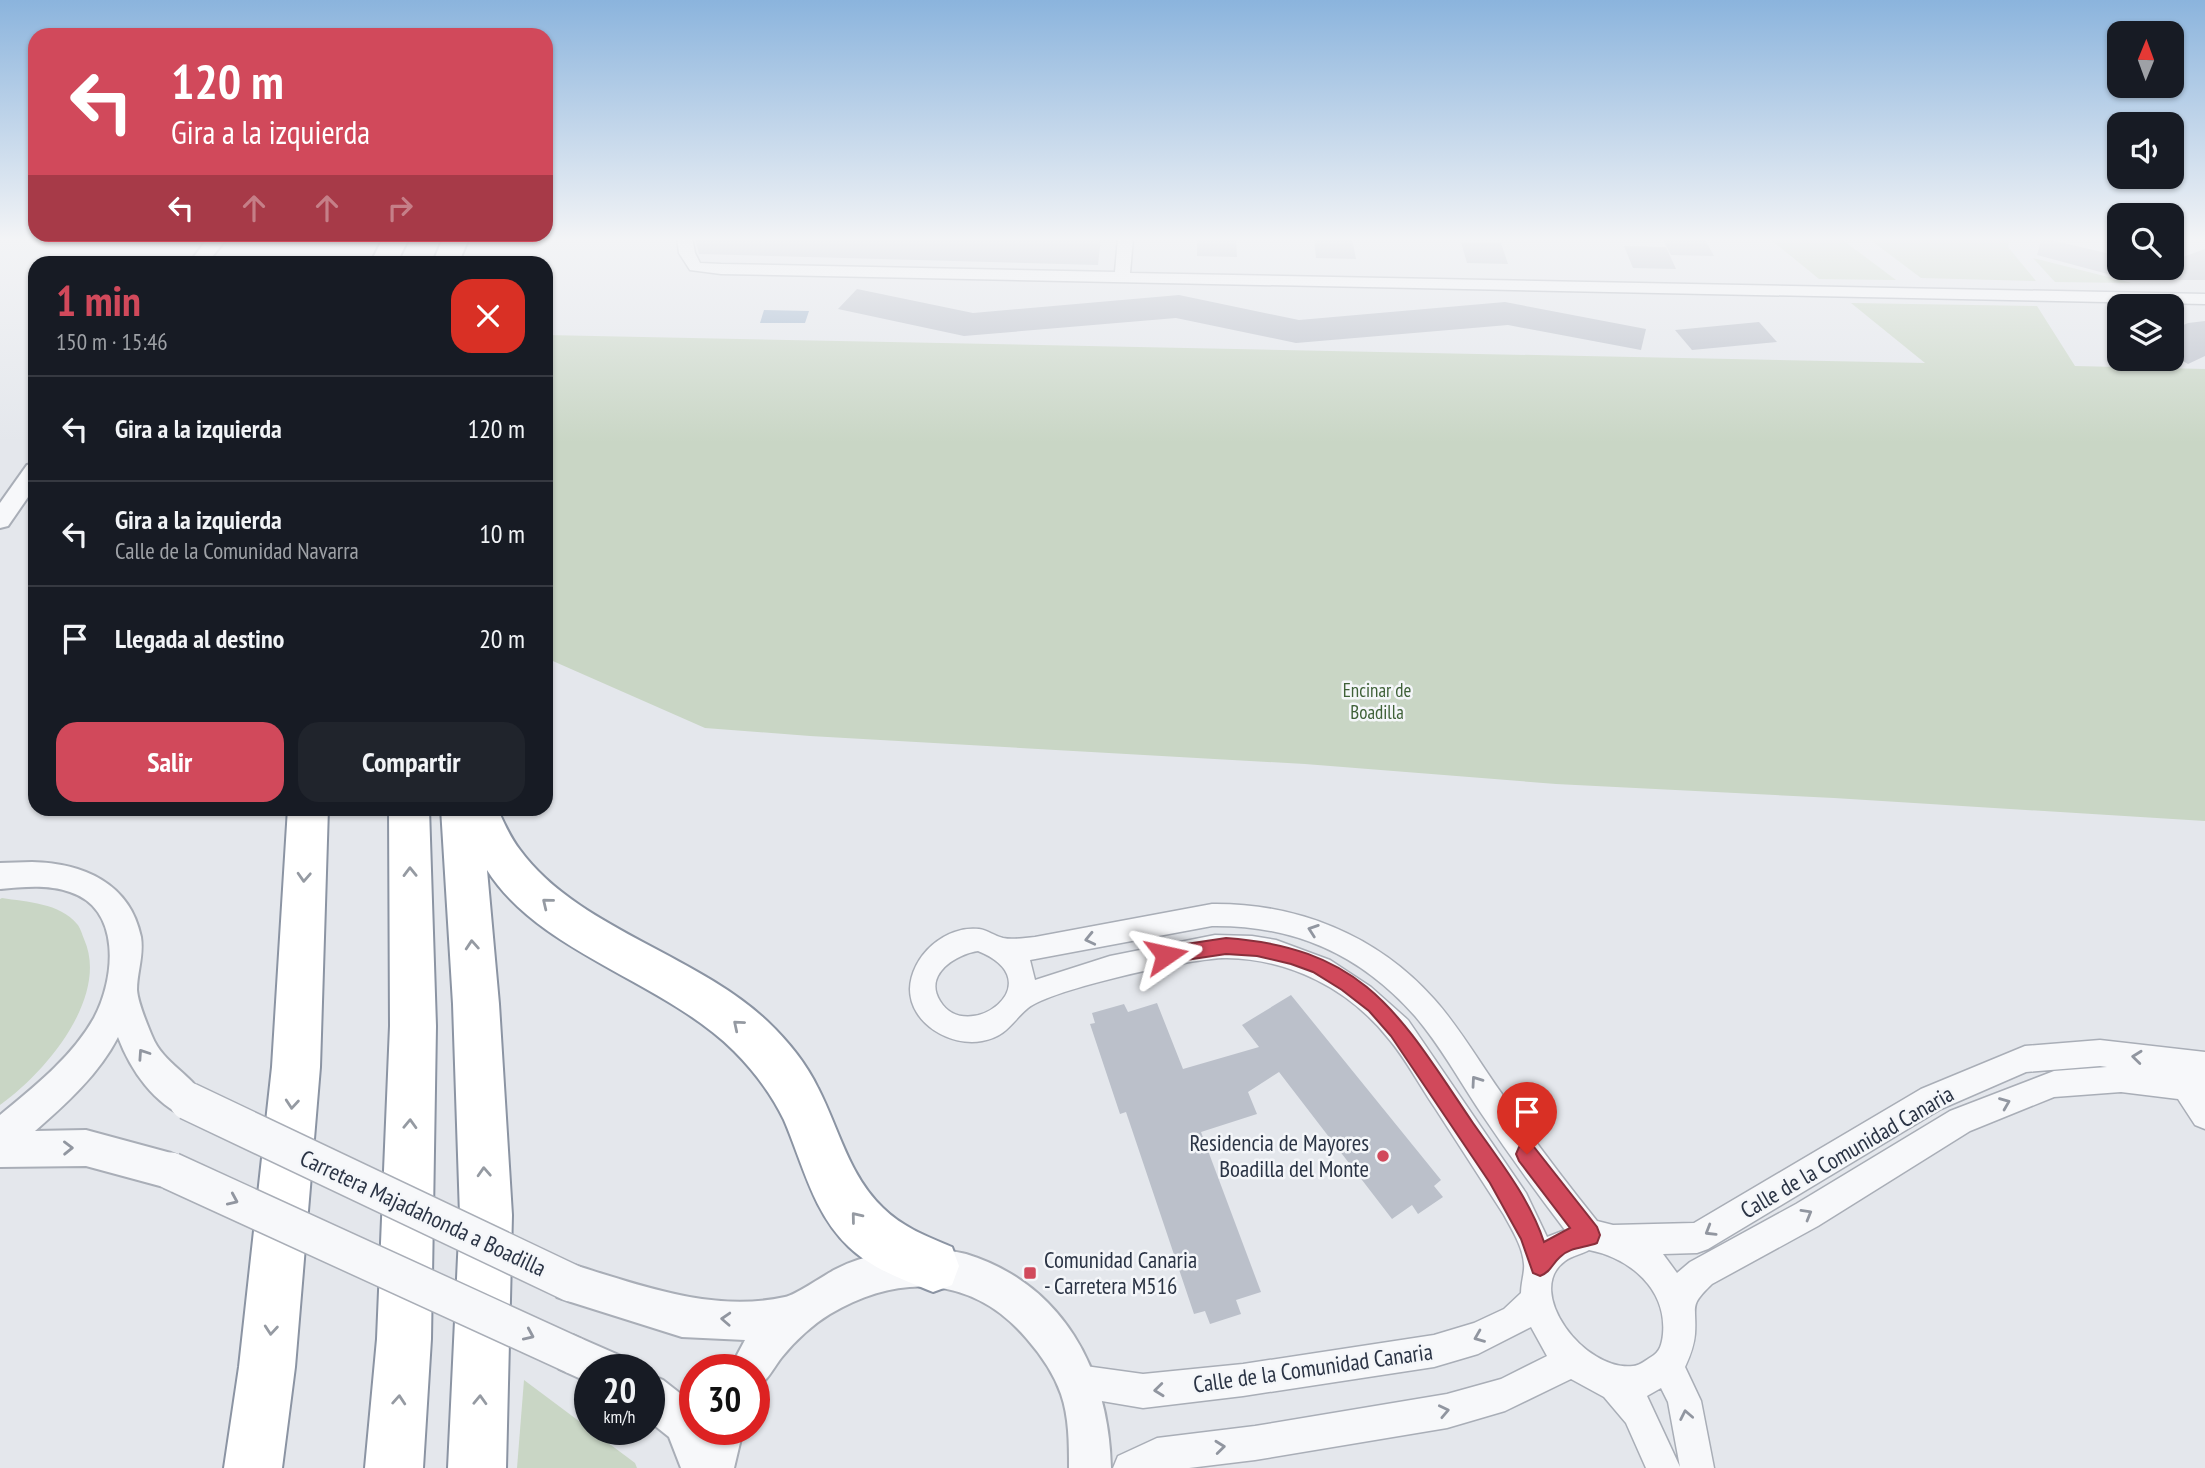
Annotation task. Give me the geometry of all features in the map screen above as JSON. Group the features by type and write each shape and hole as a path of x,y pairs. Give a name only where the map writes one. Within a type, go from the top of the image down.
{"highway":[{"path":"253,1468 267,1367 296,1067 308,816"},
{"path":"394,1468 404,1339 413,1026 409,816"},
{"path":"462,816 476,1004 486,1215 478,1468"},
{"path":"480,816 491,841 516,876 551,907 706,999 746,1031 776,1066 801,1104 841,1199 864,1226 891,1248 933,1266"}],"street":[{"path":"0,503 28,478"},
{"path":"0,520 28,480"},
{"path":"0,876 41,874 85,884 115,909 128,946 122,993 94,1046 47,1100 0,1137"},
{"path":"1009,950 1054,948 1213,915 1247,915 1282,921 1341,941 1375,962 1426,1009 1541,1176 1602,1237 1636,1251 1654,1267 1669,1287 1680,1330 1677,1349 1668,1365 1653,1377 1635,1383 1614,1382 1592,1375 1571,1362 1554,1343 1542,1322 1536,1301 1540,1265 1552,1249 1569,1239 1602,1237"},
{"path":"962,941 995,943 1009,950 1018,960 1024,986 1020,999 1010,1013 997,1023 980,1029 946,1025 933,1015 926,1002 923,987 926,972 934,958 962,941"},
{"path":"1020,999 1073,977 1191,949 1226,946 1257,948 1319,966 1358,991 1398,1029 1515,1204 1531,1234 1540,1265"},
{"name":"Carretera Majadahonda a Boadilla","path":"122,993 137,1046 161,1080 188,1101 571,1283 682,1317 751,1321 794,1316"},
{"name":"Calle de la Comunidad Canaria","path":"1602,1237 1697,1238 1931,1099 2025,1059 2100,1053 2199,1080"},
{"name":"Calle de la Comunidad Canaria","path":"1677,1310 1687,1286 1701,1273 1807,1214 1960,1121 2054,1084 2121,1079 2199,1080"},
{"path":"2199,1080 2198,1101 2205,1115"},
{"path":"0,1149 86,1148 171,1171 574,1355"},
{"path":"762,1354 794,1316 838,1286 885,1269 933,1266 979,1277 1020,1300 1053,1336 1078,1381 1090,1436 1090,1468"},
{"name":"Calle de la Comunidad Canaria","path":"1078,1381 1143,1391 1243,1380 1434,1351 1478,1338 1515,1320 1536,1301"},
{"path":"1130,1468 1157,1455 1255,1443 1447,1411 1505,1394 1571,1362"},
{"path":"1668,1365 1684,1401 1697,1468"},
{"path":"1614,1382 1638,1411 1663,1468"},
{"path":"665,1407 684,1423 702,1468"},
{"path":"713,1468 718,1445"}],"green space":[{"name":"Encinar de Boadilla","path":"1855,307 2037,307 2075,366 2107,367 2107,371 2205,369 2205,821 1556,784 1305,764 705,728 553,661 553,335 1925,363"},
{"path":"0,899 42,905 70,917 80,929 90,961 88,985 81,1009 69,1032 36,1074 0,1105"},
{"path":"524,1380 574,1417 574,1445 611,1445 635,1463 637,1468 517,1468"}],"water":[{"path":"764,310 809,311 805,323 760,323"}],"building":[{"path":"840,307 942,307 973,313 1047,307 1234,307 1299,320 1453,307 1529,307 1646,329 1641,350 1508,325 1296,343 1176,318 964,336 838,309"},
{"path":"2205,321 2205,356 2188,364 2184,362 2184,325"},
{"path":"1759,322 1777,342 1692,350 1675,330"},
{"name":"Residencia de Mayores Boadilla del Monte","path":"1291,995 1441,1180 1434,1186 1443,1197 1418,1214 1412,1205 1392,1219 1279,1072 1248,1092 1257,1114 1201,1132 1261,1292 1236,1300 1241,1314 1210,1324 1205,1311 1194,1314 1126,1112 1120,1114 1090,1024 1095,1023 1092,1013 1124,1004 1128,1012 1157,1003 1183,1069 1259,1047 1242,1025"}],"place":[{"name":"Residencia de Mayores Boadilla del Monte","path":"1383,1156"},
{"name":"Comunidad Canaria - Carretera M516","path":"1030,1273"}],"route":[{"path":"1166,955 1191,949 1226,946 1257,948 1291,956 1319,966 1349,984 1375,1005 1398,1029 1498,1176 1531,1234 1540,1265 1552,1249 1569,1239 1589,1235 1541,1176 1527,1154"}]}
